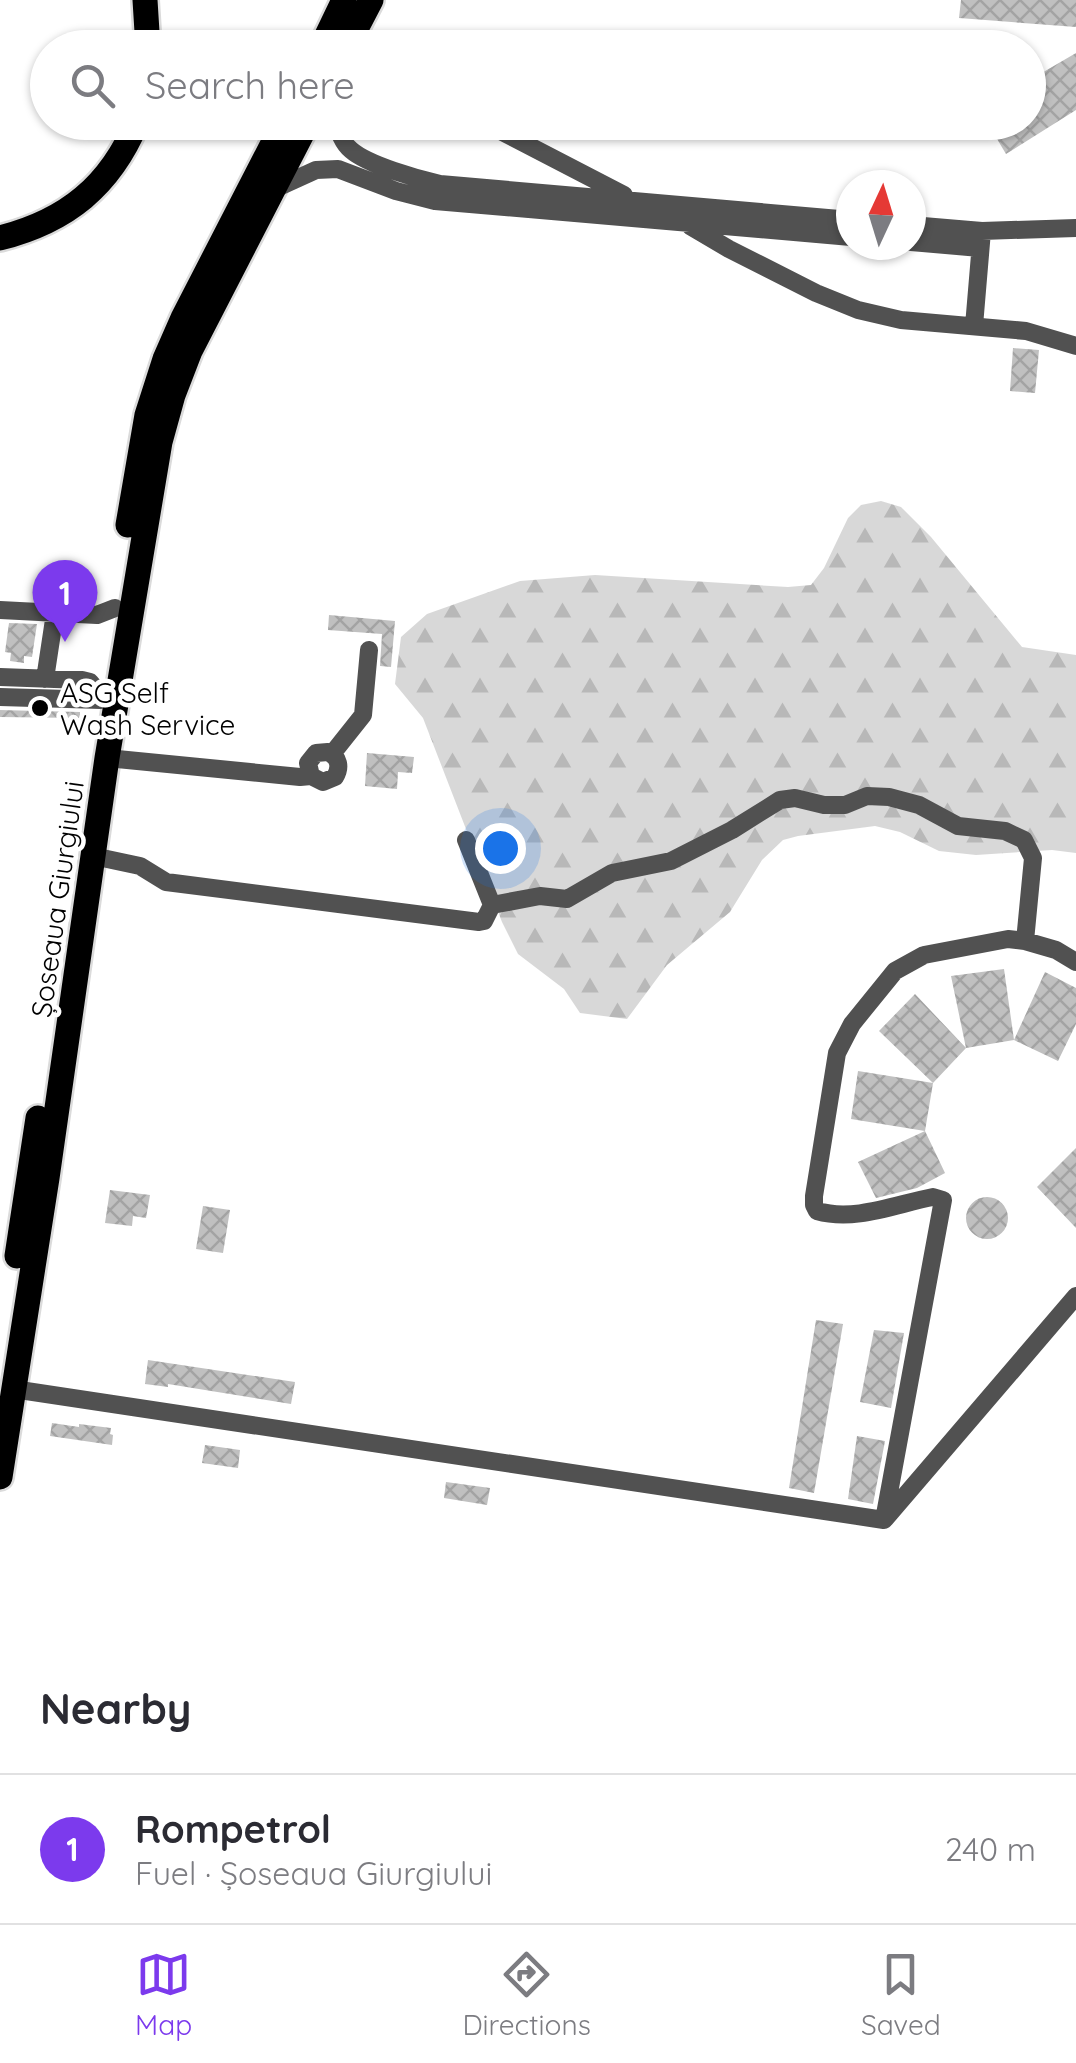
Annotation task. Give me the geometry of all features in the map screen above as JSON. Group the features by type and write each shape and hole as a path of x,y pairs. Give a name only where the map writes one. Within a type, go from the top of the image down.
{"highway":[{"path":"145,0 147,30"},
{"path":"330,30 344,0"},
{"path":"356,30 372,0"},
{"path":"0,238 51,220 83,199 119,158 128,140"},
{"name":"Șoseaua Giurgiului","path":"0,1478 7,1380 141,444 165,359 183,318 275,140"},
{"name":"Șoseaua Giurgiului","path":"7,1380 47,1178 108,758 165,421 190,351 298,140"}],"lane":[{"path":"343,140 352,152 406,176 440,184 836,219"},
{"path":"517,140 634,200"},
{"path":"272,190 316,170 338,169 434,202 836,236"},
{"path":"664,203 688,224 730,249 858,310 901,320 1026,332 1076,346"},
{"path":"926,235 981,239 1076,228"},
{"path":"974,326 981,239"},
{"path":"0,610 97,615 116,608"},
{"path":"45,679 54,613"},
{"path":"108,758 311,776 322,782 335,777 339,768 332,754 363,715 369,650"},
{"path":"0,676 90,682 102,698"},
{"path":"0,697 102,698"},
{"path":"492,905 540,896 567,899 612,873 671,861 780,800 796,798 845,805 868,796 889,797 919,805 958,826 1005,831 1024,840 1032,858 1025,941"},
{"path":"93,856 140,866 166,882 478,922 484,920 492,905 466,840"},
{"path":"884,1520 943,1200 933,1197 875,1211 830,1215 817,1211 814,1196 837,1053 852,1024 895,971 924,955 1008,939 1056,950 1076,962"},
{"path":"884,1520 1076,1296"},
{"path":"7,1380 884,1520"}],"green space":[{"path":"881,501 901,507 931,537 1022,647 1076,655 1076,853 1052,850 976,855 939,851 900,832 875,826 783,840 762,860 730,912 667,965 627,1019 580,1013 564,989 518,954 502,922 423,718 395,684 401,637 427,614 520,581 595,575 788,587 811,585 824,568 848,518 861,505"}],"building":[{"path":"961,0 1076,0 1076,27 959,18"},
{"path":"1076,53 1076,110 1046,129 1046,70"},
{"path":"998,140 1028,140 1006,154"},
{"path":"1013,348 1039,350 1035,393 1010,391"},
{"path":"329,615 395,621 391,667 380,666 382,634 328,630"},
{"path":"9,623 37,624 32,657 24,656 24,663 10,661 11,653 5,652"},
{"path":"0,710 80,712 80,718 0,717"},
{"path":"367,753 414,757 412,773 398,772 397,789 365,786"},
{"path":"1004,969 1014,1040 966,1048 951,976"},
{"path":"1045,972 1076,988 1076,1024 1058,1061 1014,1040"},
{"path":"915,994 966,1048 933,1083 879,1031"},
{"path":"858,1071 933,1083 925,1131 851,1119"},
{"path":"925,1131 945,1173 917,1188 876,1198 858,1162"},
{"path":"1076,1148 1076,1228 1037,1187"},
{"path":"110,1190 150,1195 146,1218 133,1216 132,1226 105,1223"},
{"path":"987,1197 1002,1203 1008,1218 1002,1233 987,1239 972,1233 966,1218 972,1203"},
{"path":"203,1206 230,1210 223,1253 196,1249"},
{"path":"816,1320 843,1324 814,1493 789,1488"},
{"path":"874,1330 904,1333 891,1408 860,1402"},
{"path":"148,1360 295,1382 291,1404 168,1384 145,1384"},
{"path":"52,1423 111,1428 112,1445 50,1436"},
{"path":"857,1436 885,1441 873,1504 848,1499"},
{"path":"205,1445 240,1450 238,1468 202,1463"},
{"path":"446,1482 490,1488 487,1505 444,1498"}],"place":[{"name":"Rompetrol","path":"65,642"},
{"name":"ASG Self Wash Service","path":"40,708"}]}
